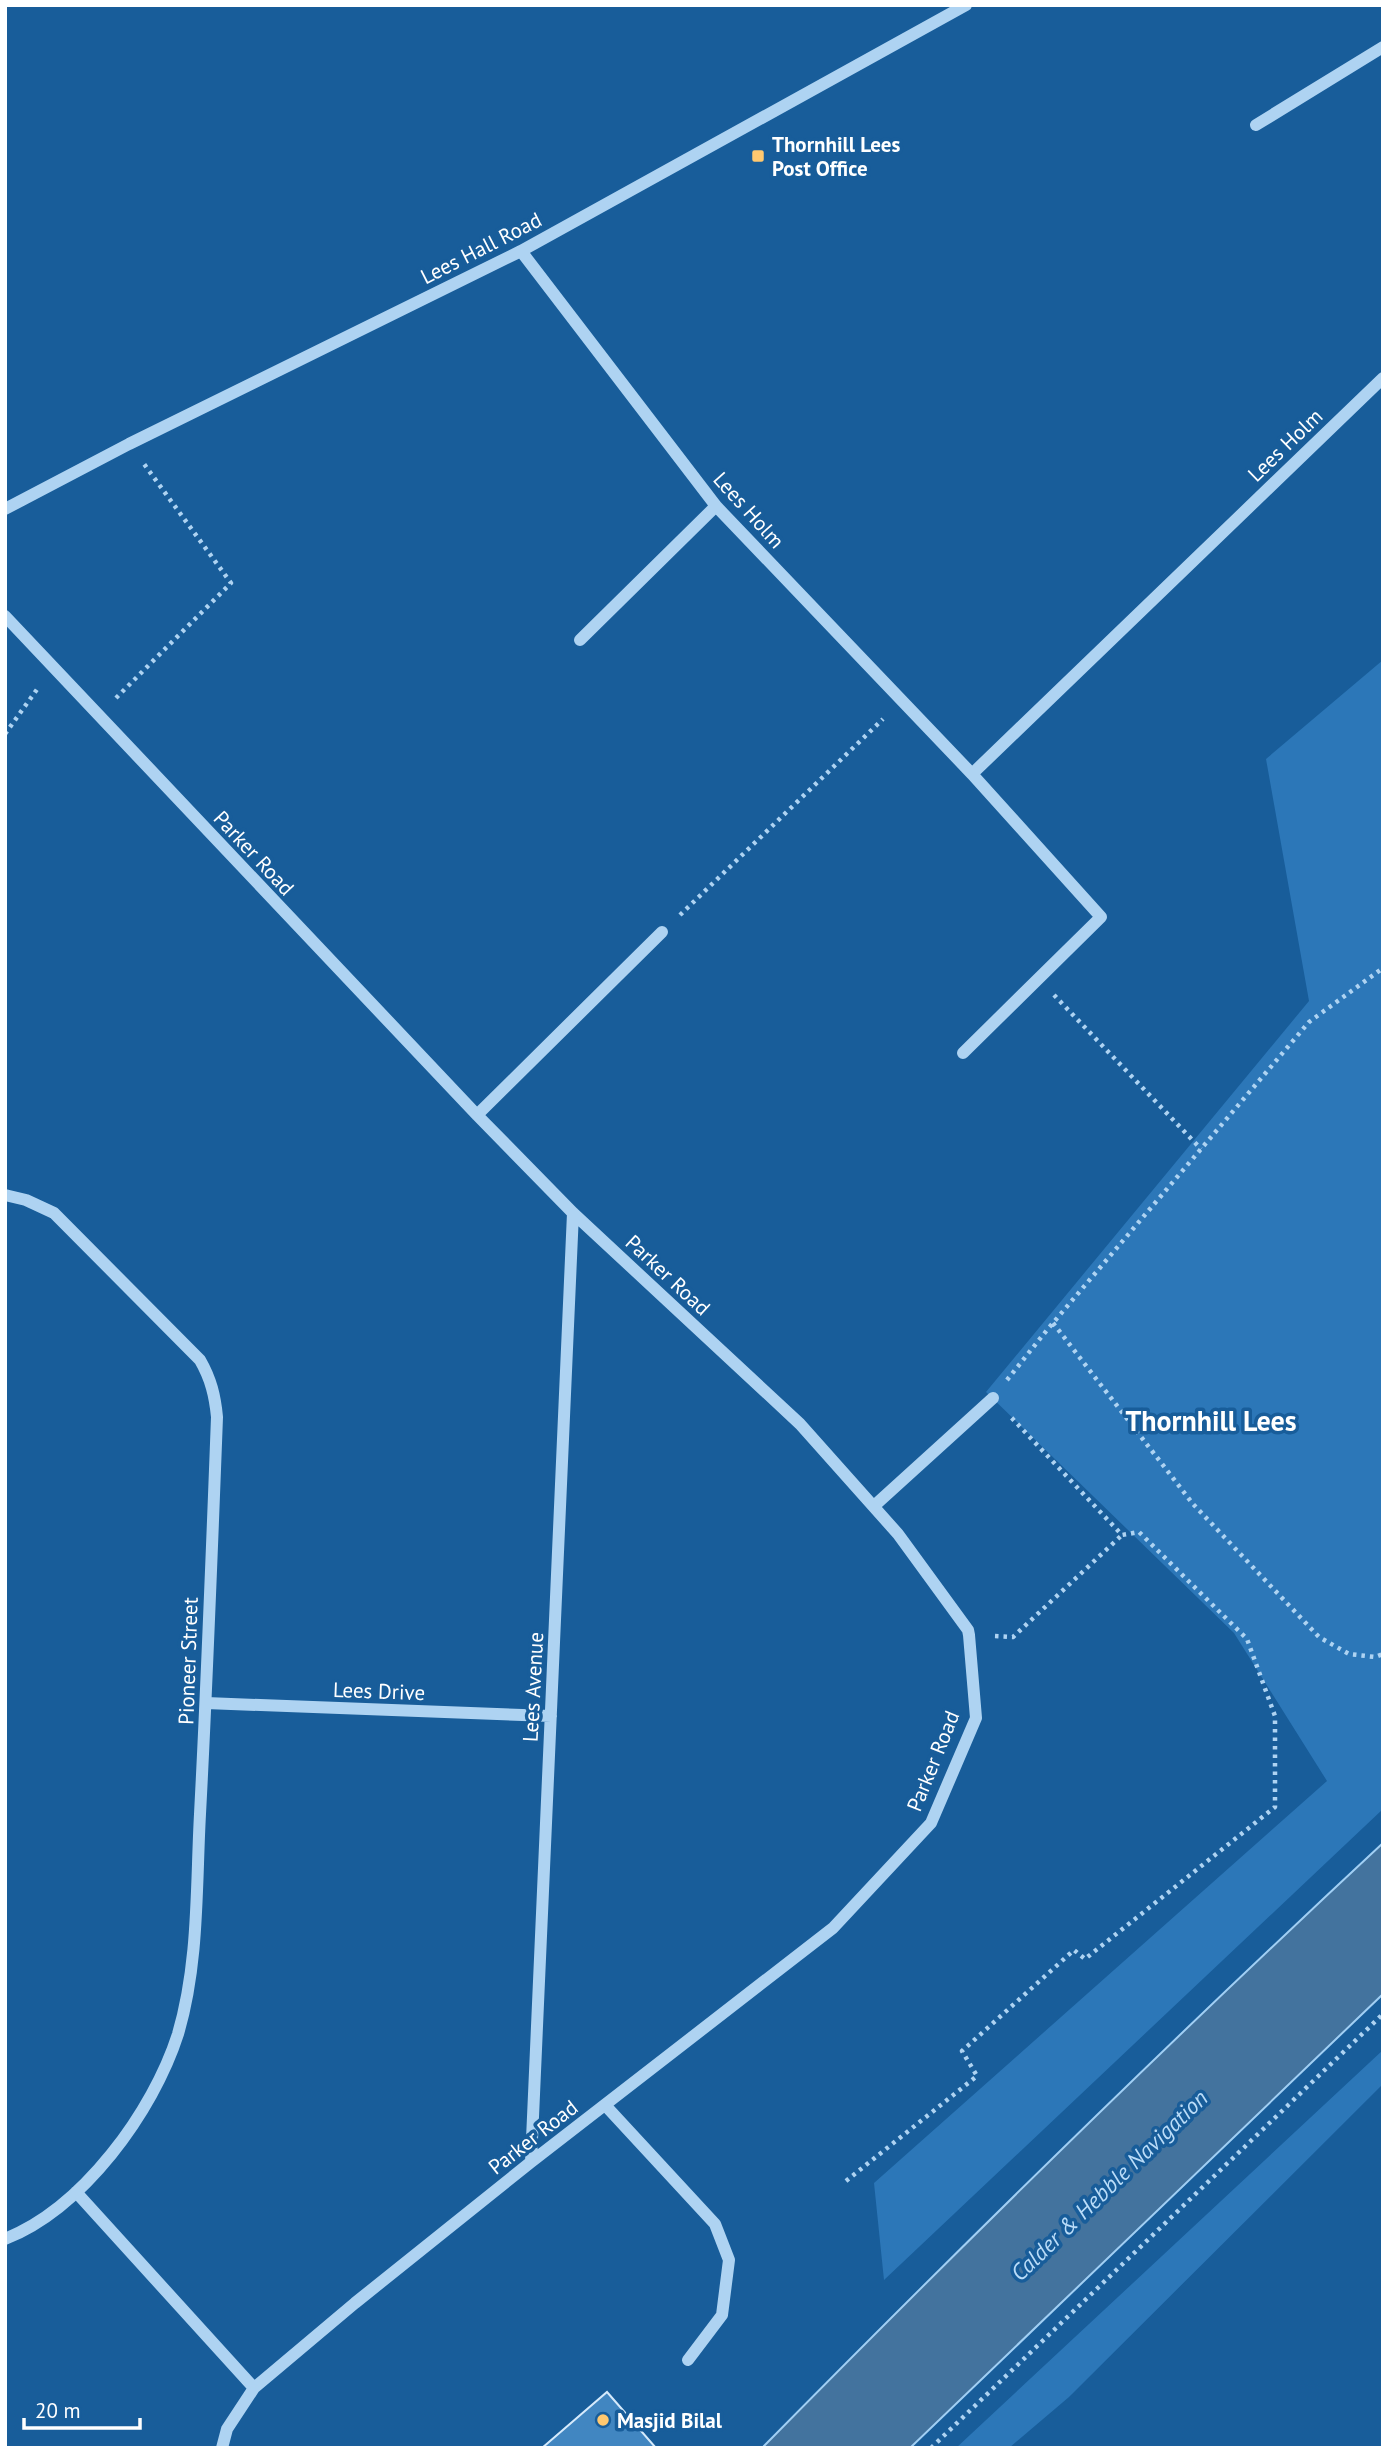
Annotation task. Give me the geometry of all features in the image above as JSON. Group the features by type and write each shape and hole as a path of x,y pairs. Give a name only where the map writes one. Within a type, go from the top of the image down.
{"street":[{"name":"Lees Hall Road","path":"5,509 129,444 521,251 966,5"},
{"path":"1256,125 1383,47"},
{"name":"Lees Holm","path":"521,251 716,506 972,774 1101,916 963,1053"},
{"name":"Lees Holm","path":"972,774 1383,378"},
{"path":"580,640 716,506"},
{"name":"Parker Road","path":"5,616 573,1213 800,1424 898,1534 968,1630 976,1717 931,1823 833,1928 531,2162 254,2388 227,2429 222,2448"},
{"path":"477,1115 662,932"},
{"name":"Pioneer Street","path":"5,1195 26,1200 54,1213 200,1360 215,1396 217,1417 206,1703 191,1983 162,2075 142,2113 117,2148 76,2192 47,2215 5,2239"},
{"name":"Lees Avenue","path":"531,2162 573,1213"},
{"path":"874,1506 993,1398"},
{"name":"Lees Drive","path":"206,1703 551,1716"},
{"path":"605,2105 715,2224 729,2260 722,2315 688,2360"},
{"path":"76,2192 254,2388"}],"path":[{"path":"98,716 231,583 129,444"},
{"path":"5,734 53,668"},
{"path":"662,932 901,702"},
{"path":"1122,1535 993,1398 1309,1022 1383,968"},
{"path":"1038,978 1201,1149"},
{"path":"1053,1324 1193,1504 1318,1637 1349,1654 1375,1657 1383,1654"},
{"path":"846,2181 977,2076 962,2051 1074,1950 1085,1959 1275,1807 1275,1716 1247,1639 1139,1532 1122,1535 1013,1637"},
{"path":"931,2448 1383,2014"}],"shaded area":[{"path":"1383,660 1383,1809 884,2280 874,2183 1327,1781 1234,1633 986,1392 1309,1001 1266,759"},
{"path":"1383,2050 1383,2084 1069,2397 1009,2448 956,2448"}],"water":[{"name":"Calder & Hebble Navigation","path":"1383,1843 1383,1994 910,2448 762,2448 1069,2142"}],"building":[{"name":"Masjid Bilal","path":"607,2392 656,2448 542,2448"}],"place":[{"name":"Thornhill Lees Post Office","path":"758,156"},
{"name":"Masjid Bilal","path":"603,2420"}],"district":[{"name":"Thornhill Lees","path":"1211,1420"}]}
